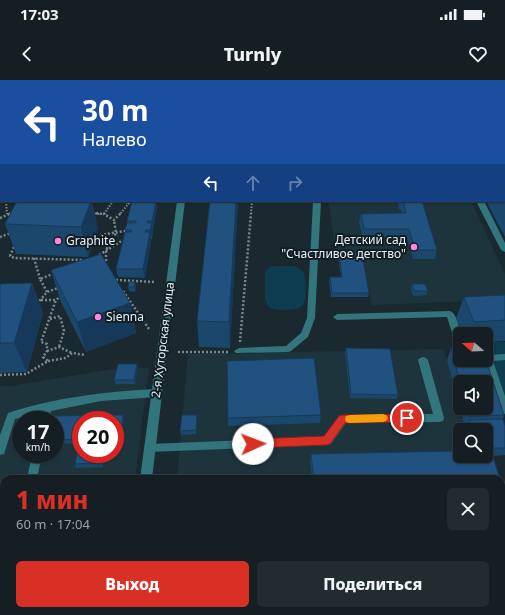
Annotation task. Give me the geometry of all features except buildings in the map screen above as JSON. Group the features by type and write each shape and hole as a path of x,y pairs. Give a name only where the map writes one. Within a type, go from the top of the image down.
{"street":[{"name":"2-я Хуторская улица","path":"146,475 180,202"}],"lane":[{"path":"239,351 288,349 305,335 311,318 317,202"},
{"path":"481,202 505,250"},
{"path":"337,317 450,314 454,327"},
{"path":"493,358 505,357"},
{"path":"149,448 327,441 343,419 438,418 423,360"},
{"path":"490,367 505,410"},
{"path":"0,451 11,416 66,402 156,393"},
{"path":"46,411 47,407"},
{"path":"33,475 35,463"}],"path":[{"path":"6,202 7,214"},
{"path":"104,214 112,202"},
{"path":"122,202 135,202"},
{"path":"178,352 239,351 252,202"},
{"path":"114,220 129,203"},
{"path":"0,218 13,212"},
{"path":"90,213 104,214 114,220"},
{"path":"106,272 106,250 116,233 114,220"},
{"path":"100,235 125,231"},
{"path":"0,237 12,232"},
{"path":"96,257 123,240"},
{"path":"17,242 10,256 14,258 91,260 77,265"},
{"path":"34,258 40,279 47,292"},
{"path":"40,279 58,272"},
{"path":"149,329 115,279 155,282"},
{"path":"34,307 47,292 62,286"},
{"path":"48,361 43,357 47,351 47,344 41,342 56,300 63,293"},
{"path":"41,300 56,300"},
{"path":"49,320 60,316 64,331 59,347"},
{"path":"47,351 59,347 72,353 85,355"},
{"path":"0,375 26,374 48,361 66,358 72,353"}],"shaded area":[{"name":"Детский сад \"Счастливое детство\"","path":"328,202 471,202 505,274 505,300 372,305 362,256 337,256"},
{"path":"294,266 303,271 306,283 306,298 303,305 300,307 292,310 276,310 269,307 265,299 265,274 269,267"},
{"path":"493,342 505,342 505,354 493,355"},
{"path":"444,349 447,360 456,375 453,375 453,415 490,415 505,446 505,455 493,456 493,423 453,423 453,463 488,463 492,475 177,475 188,354"},
{"path":"505,359 505,400 493,366 493,360"},
{"path":"119,368 149,368 136,475 0,475 0,385 10,386"}],"slow traffic":[{"path":"350,419 383,418"}],"place":[{"name":"Graphite","path":"58,241"},
{"name":"Детский сад \"Счастливое детство\"","path":"414,247"},
{"name":"Sienna","path":"98,317"}],"route":[{"path":"253,444 327,441 343,419 407,418"}]}
